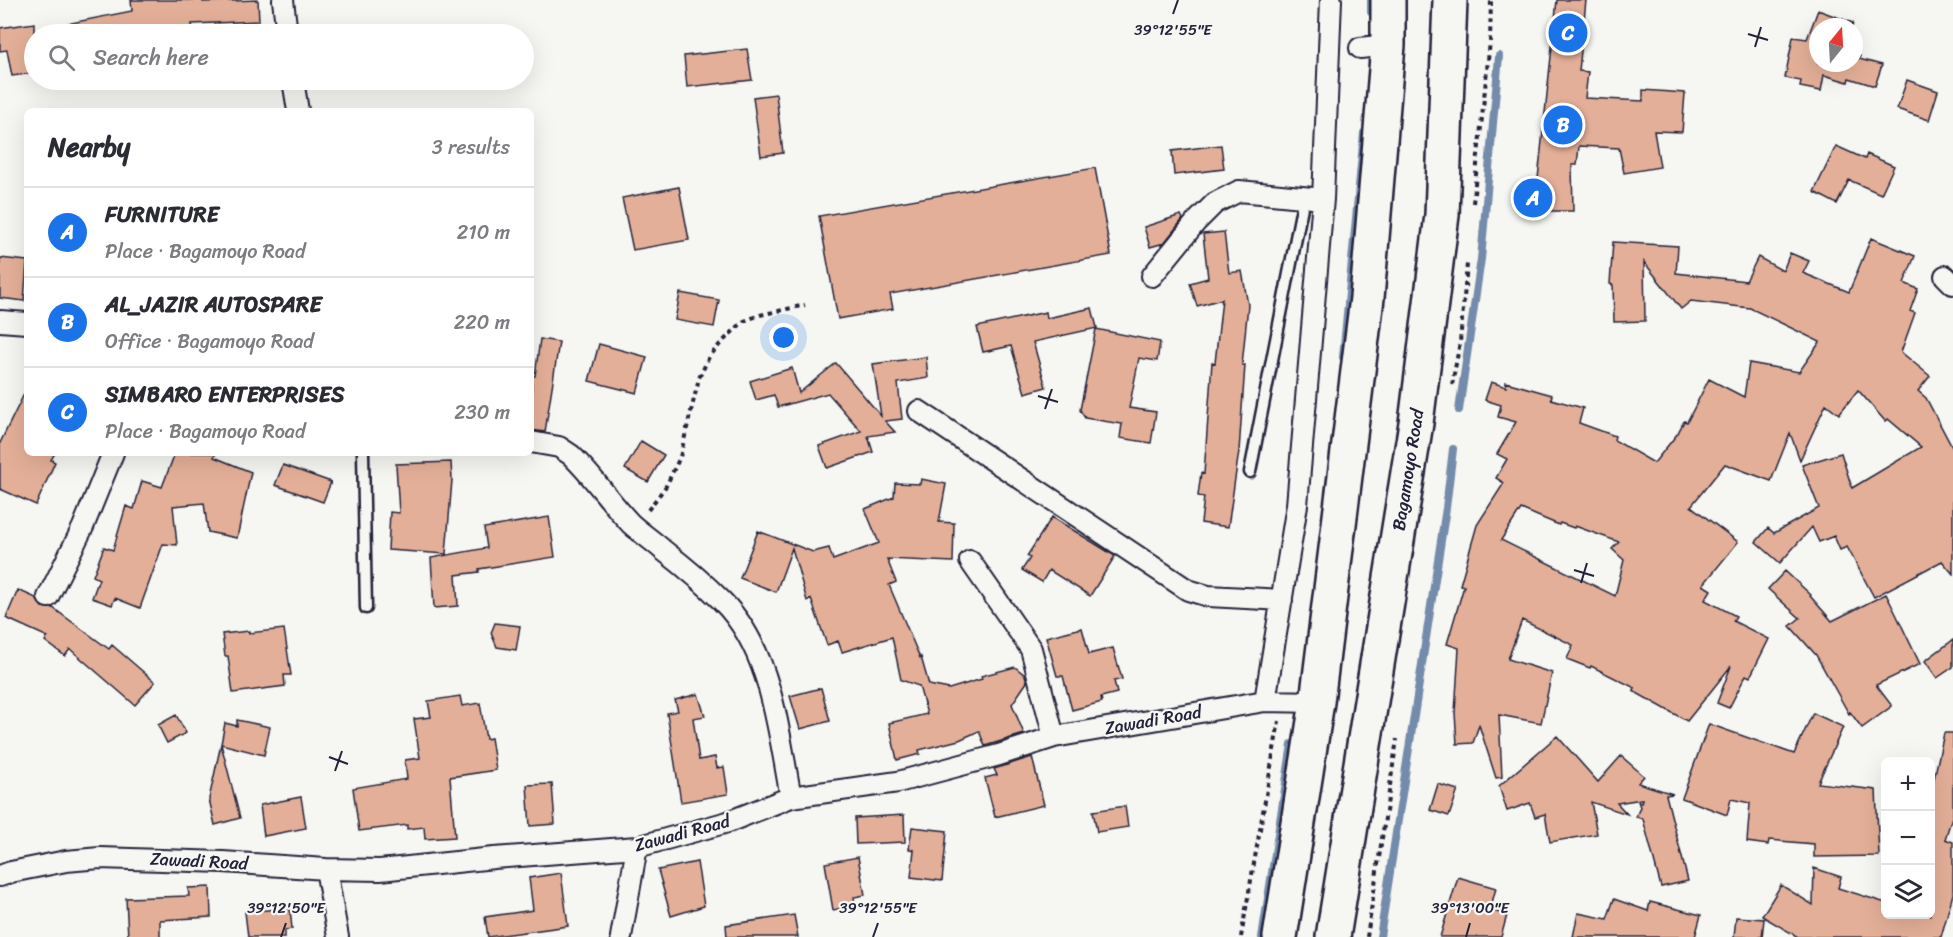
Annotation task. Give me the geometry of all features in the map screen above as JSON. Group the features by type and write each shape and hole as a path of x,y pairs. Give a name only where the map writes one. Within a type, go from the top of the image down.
{"highway":[{"path":"1280,937 1317,702 1367,298 1374,46 1388,0"},
{"name":"Bagamoyo Road","path":"1333,937 1416,423 1442,215 1450,0"}],"street":[{"path":"283,0 286,24"},
{"path":"1265,701 1297,505 1313,198 1330,0"},
{"path":"294,90 297,108"},
{"path":"1152,276 1196,222 1215,203 1239,191 1313,198"},
{"path":"0,321 24,322"},
{"path":"919,411 1188,590 1208,596 1282,600"},
{"path":"534,443 559,447 571,455 632,525 672,556 724,602 754,647 766,679 791,796"},
{"path":"48,597 83,527 112,456"},
{"path":"970,561 1031,649 1054,737"},
{"name":"Zawadi Road","path":"0,876 66,861 100,858 380,870 637,847 728,822 791,796 898,782 1054,737 1265,701 1317,702"},
{"path":"621,937 637,847"},
{"path":"326,869 338,937"}],"lane":[{"path":"1250,472 1313,198"},
{"path":"363,456 366,608"}],"path":[{"path":"632,525 652,507 666,486 680,457 699,378 709,357 744,321 805,305"}],"building":[{"path":"131,0 203,0 203,2 258,0 259,21 192,24 66,24 132,11"},
{"path":"1557,0 1586,0 1579,71 1588,72 1585,98 1643,101 1643,90 1685,93 1682,132 1654,131 1660,167 1624,173 1619,148 1579,146 1577,165 1572,165 1573,211 1548,211 1535,207"},
{"path":"1818,10 1840,18 1815,18"},
{"path":"24,24 24,74 12,76 7,50 0,51 0,28"},
{"path":"1809,34 1809,72 1863,72 1863,60 1882,65 1875,86 1849,78 1848,82 1824,75 1821,91 1800,87 1801,81 1785,78 1793,37 1807,39"},
{"path":"747,49 752,80 687,87 684,56"},
{"path":"1907,80 1938,91 1929,120 1897,109"},
{"path":"776,94 783,153 761,156 753,97"},
{"path":"1221,145 1224,169 1174,175 1172,151"},
{"path":"1836,146 1865,159 1867,154 1894,166 1881,194 1849,180 1837,204 1814,192"},
{"path":"1095,168 1111,255 890,294 893,309 838,319 819,216"},
{"path":"679,187 689,240 633,250 622,198"},
{"path":"1181,215 1183,219 1164,243 1150,247 1144,227"},
{"path":"1224,232 1229,273 1242,271 1248,305 1242,365 1245,365 1239,451 1228,527 1201,523 1204,497 1198,496 1201,473 1204,474 1212,362 1215,363 1222,299 1197,306 1190,283 1208,278 1203,234"},
{"path":"1871,238 1915,256 1904,283 1918,289 1910,311 1915,313 1901,352 1930,376 1918,391 1926,398 1953,449 1953,574 1942,561 1874,597 1847,547 1840,550 1834,536 1819,542 1812,527 1780,563 1756,542 1768,528 1774,533 1819,508 1802,465 1841,453 1852,488 1921,447 1888,419 1885,421 1858,390 1839,414 1826,404 1800,460 1790,433 1771,481 1725,464 1691,506 1738,542 1703,585 1711,590 1705,600 1736,616 1733,621 1769,639 1750,677 1746,675 1729,708 1717,703 1731,666 1687,721 1633,691 1635,688 1591,666 1590,668 1567,659 1573,645 1522,620 1508,659 1552,673 1541,723 1499,715 1502,777 1496,778 1479,725 1473,743 1457,744 1455,713 1459,648 1447,644 1464,586 1460,585 1477,525 1504,483 1496,478 1507,459 1497,454 1516,422 1498,417 1501,405 1485,400 1491,382 1506,387 1506,382 1552,395 1551,399 1583,408 1579,423 1615,436 1614,440 1654,463 1678,433 1684,421 1687,422 1709,379 1744,397 1749,363 1799,372 1820,342 1750,308 1691,301 1681,309 1644,262 1645,321 1614,322 1613,285 1610,284 1613,242 1678,246 1676,273 1746,281 1758,257 1783,271 1790,253 1809,261 1803,273 1849,292","holes":["1521,509 1559,525 1560,523 1574,528 1575,526 1619,542 1612,549 1624,560 1615,596 1501,540"]},
{"path":"0,258 24,261 24,301 0,298"},
{"path":"680,293 719,300 714,327 675,320"},
{"path":"1092,308 1097,328 1033,342 1046,387 1025,393 1011,346 983,352 977,327 1046,312 1047,318"},
{"path":"1096,329 1160,342 1157,361 1139,358 1129,408 1156,412 1151,443 1120,438 1122,424 1085,418 1080,410"},
{"path":"540,339 559,342 545,432 534,430 535,376"},
{"path":"599,344 647,357 637,393 589,381"},
{"path":"926,357 928,378 898,383 902,419 885,421 895,432 868,436 873,452 827,468 819,446 861,431 828,393 778,407 774,395 756,400 750,381 792,368 799,393 836,363 881,416 873,364"},
{"path":"24,394 24,456 53,456 51,460 55,462 36,505 0,489 0,443"},
{"path":"641,441 664,455 648,482 625,469"},
{"path":"174,456 214,456 251,472 237,538 208,532 204,503 173,506 177,545 163,544 140,608 115,598 112,605 92,598 99,579 93,576 104,547 113,550 126,506 134,509 142,481 162,487"},
{"path":"451,462 452,480 446,554 388,550 390,512 399,513 396,464"},
{"path":"283,465 331,482 323,502 275,485"},
{"path":"921,479 946,484 939,522 954,523 953,562 887,559 896,582 889,585 921,657 929,685 949,689 982,679 981,676 1015,667 1025,675 1027,682 1012,704 1024,734 985,746 979,731 959,740 919,750 920,754 897,760 889,723 927,714 919,686 901,680 892,637 842,652 838,641 827,645 811,599 807,601 792,548 776,592 740,578 758,531 813,552 829,548 833,560 879,543 865,509 894,497 895,483 920,484"},
{"path":"549,517 555,557 456,575 458,606 434,608 431,558 487,548 484,528"},
{"path":"1052,517 1115,556 1090,596 1049,570 1042,582 1022,570 1030,558 1027,556"},
{"path":"1785,571 1811,595 1832,621 1886,594 1896,614 1920,664 1876,685 1892,706 1862,728 1850,712 1849,714 1816,655 1790,626 1800,618 1768,589"},
{"path":"18,590 36,598 42,607 53,608 109,649 112,645 155,682 135,705 70,649 65,656 45,641 48,637 6,618"},
{"path":"495,623 520,626 516,650 497,647 491,633"},
{"path":"1082,628 1089,654 1113,648 1122,679 1114,681 1117,693 1101,697 1102,702 1072,710 1063,676 1057,676 1046,637"},
{"path":"284,629 291,675 284,675 285,686 233,693 228,656 225,656 222,634"},
{"path":"1953,640 1953,667 1937,678 1925,661"},
{"path":"821,688 830,721 800,729 790,696"},
{"path":"698,694 705,716 693,718 699,760 715,757 717,768 724,767 728,794 681,802 667,713 678,711 675,700"},
{"path":"460,696 462,706 480,703 486,739 491,738 496,770 450,777 455,837 425,839 424,827 407,829 407,825 359,831 353,788 407,779 405,760 420,758 414,719 431,717 428,701"},
{"path":"1813,713 1843,727 1818,783 1876,790 1879,856 1814,857 1814,844 1769,840 1768,845 1747,842 1750,803 1731,799 1727,815 1682,798 1709,724 1794,754"},
{"path":"176,715 186,733 167,743 158,725"},
{"path":"237,720 270,727 264,755 221,744 225,723 237,726"},
{"path":"1944,733 1953,733 1953,814 1945,839 1953,842 1953,894 1941,937 1798,937 1762,916 1781,885 1813,905 1814,868 1841,877 1838,888 1881,901 1881,919 1935,919 1935,774"},
{"path":"1557,736 1598,782 1621,756 1644,776 1638,783 1673,794 1666,795 1688,881 1661,887 1643,819 1636,817 1640,807 1638,801 1641,803 1642,799 1617,803 1627,814 1591,802 1597,834 1550,842 1545,814 1535,817 1530,803 1507,811 1499,786"},
{"path":"221,744 240,818 215,825 209,799"},
{"path":"1032,757 1044,805 995,817 985,778 997,775 994,769"},
{"path":"552,784 555,824 530,826 527,785"},
{"path":"1438,784 1458,790 1449,816 1430,810"},
{"path":"301,797 306,828 264,836 260,805"},
{"path":"1125,806 1128,827 1097,832 1093,811"},
{"path":"904,815 905,842 856,844 855,818"},
{"path":"912,827 947,831 942,881 911,877 914,850 909,849"},
{"path":"858,857 865,895 854,897 855,906 833,910 825,863"},
{"path":"697,862 704,906 671,916 658,870"},
{"path":"561,873 568,926 488,937 485,917 533,910 529,878"},
{"path":"1458,877 1496,888 1490,910 1507,915 1501,937 1440,937"},
{"path":"210,887 211,917 160,920 160,937 128,937 126,898 189,896 188,888"},
{"path":"1614,899 1648,911 1650,902 1701,915 1695,937 1573,937 1578,913 1607,919"},
{"path":"290,908 292,929 285,930 285,937 248,937 245,912"},
{"path":"794,915 798,937 727,937 726,925"},
{"path":"1736,917 1764,919 1762,937 1734,937"}],"waterway":[{"path":"1371,0 1371,12"},
{"path":"1459,410 1481,259 1499,56"},
{"path":"1343,357 1364,133"},
{"path":"1380,937 1446,508 1453,449"},
{"path":"1262,937 1292,744"}],"place":[{"name":"SIMBARO ENTERPRISES","path":"1568,33"},
{"name":"AL_JAZIR AUTOSPARE","path":"1563,125"},
{"name":"FURNITURE","path":"1533,198"}]}
